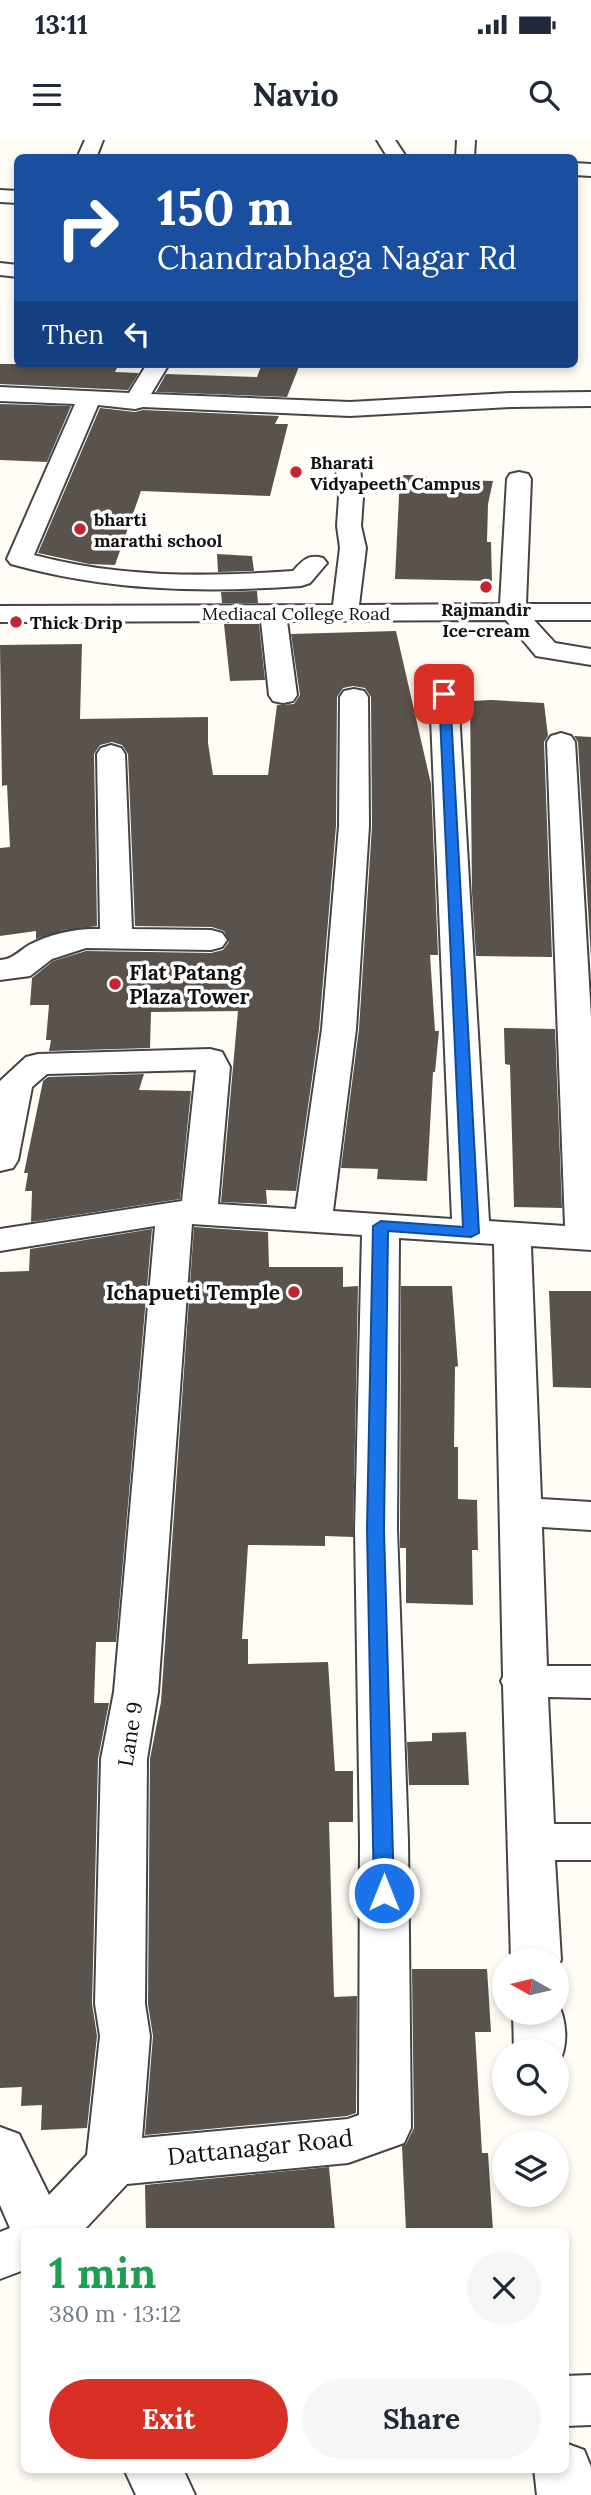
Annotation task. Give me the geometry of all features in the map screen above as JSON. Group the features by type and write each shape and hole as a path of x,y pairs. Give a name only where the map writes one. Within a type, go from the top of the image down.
{"street":[{"path":"135,402 156,368"},
{"path":"0,394 350,410 511,400 591,399"},
{"path":"89,399 10,567 152,582 301,578 314,562"},
{"path":"345,613 353,548 349,526 351,497 348,468"},
{"path":"519,478 513,612 546,650 591,657"},
{"path":"143,614 152,582"},
{"name":"Mediacal College Road","path":"0,614 591,612"},
{"path":"273,613 283,695"},
{"path":"444,694 471,1233"},
{"path":"313,1222 339,1029 354,826 354,697"},
{"path":"0,1240 187,1213 587,1239 578,1160 577,1073 561,742"},
{"path":"111,754 116,939"},
{"path":"0,970 18,969 29,958 67,941 211,940"},
{"name":"Lane 9","path":"0,1160 15,1084 38,1064 212,1063 187,1213 136,1692 124,1759 120,2004 125,2036 113,2163"},
{"name":"Dattanagar Road","path":"113,2163 348,2141 385,2128 384,1841 376,1529 381,1226"},
{"path":"512,1234 523,1512 523,1681 535,1948"},
{"path":"523,1512 591,1516"},
{"path":"523,1681 591,1682"},
{"path":"530,1842 591,1842"},
{"path":"0,2149 38,2228"},
{"path":"53,2228 113,2163"},
{"path":"0,2256 21,2247"},
{"path":"569,2401 591,2400"},
{"path":"155,2473 166,2495"},
{"path":"563,2473 566,2495"}],"building":[{"path":"0,364 14,364 14,368 117,368 115,372 139,373 128,390 0,384"},
{"path":"260,368 298,368 287,397 156,392 166,374 257,377"},
{"path":"0,404 71,406 47,462 0,460"},
{"path":"100,408 135,412 143,410 279,416 275,424 288,424 270,496 141,491 115,565 89,564 38,553"},
{"path":"400,475 425,475 428,479 493,481 488,504 487,542 491,542 492,581 395,579"},
{"path":"217,554 252,556 254,571 218,572"},
{"path":"257,591 258,603 222,603 221,592"},
{"path":"224,624 259,624 265,680 230,681"},
{"path":"396,631 431,784 438,955 430,955 435,1031 439,1031 433,1072 427,1181 377,1179 378,1169 341,1168 359,1029 372,826 371,697 365,688 353,686 343,688 337,697 336,826 319,1029 296,1191 266,1190 267,1204 221,1202 238,1011 151,1012 150,1048 49,1051 51,1040 46,1040 49,1005 30,1005 32,978 53,961 86,951 211,953 223,950 229,942 224,931 212,927 135,926 128,754 122,745 112,742 100,745 94,754 97,926 63,930 36,939 36,931 0,936 0,848 10,847 7,785 2,786 0,645 82,644 80,719 208,717 208,743 213,775 268,775 277,705 294,704 300,695 291,634"},
{"path":"470,701 544,703 548,736 544,742 552,957 476,956 472,892"},
{"path":"574,736 591,737 591,958 578,742"},
{"path":"504,1028 555,1029 562,1208 514,1207 510,1065 505,1064"},
{"path":"144,1074 139,1090 191,1091 180,1199 31,1222 32,1191 25,1191 28,1173 24,1173 43,1081 48,1077"},
{"path":"194,1227 268,1232 269,1267 343,1267 343,1287 358,1286 353,1537 325,1536 325,1546 248,1545 242,1639 248,1639 248,1664 328,1662 335,1771 353,1771 353,1822 329,1822 334,1997 357,1996 356,2113 145,2135 153,2036 148,2004 150,1759 161,1702"},
{"path":"152,1229 116,1642 96,1642 94,1703 109,1703 98,1759 92,2004 97,2036 87,2128 41,2130 42,2105 21,2106 22,2087 0,2088 0,1272 29,1271 30,1249"},
{"path":"401,1286 452,1286 458,1366 455,1367 454,1447 458,1447 458,1499 477,1500 478,1550 472,1550 473,1605 406,1603 406,1548 400,1548"},
{"path":"549,1291 591,1291 591,1388 553,1387"},
{"path":"466,1732 469,1785 409,1785 407,1742 432,1741 432,1733"},
{"path":"412,1969 487,1969 491,2032 475,2032 482,2153 488,2153 493,2228 406,2228 402,2146 406,2144 414,2128"},
{"path":"329,2167 335,2228 146,2228 145,2185"}],"place":[{"name":"Bharati Vidyapeeth Campus","path":"296,472"},
{"name":"bharti marathi school","path":"80,529"},
{"name":"Rajmandir Ice-cream","path":"486,587"},
{"name":"Thick Drip","path":"16,622"},
{"name":"Flat Patang Plaza Tower","path":"115,984"},
{"name":"Ichapueti Temple","path":"294,1292"}],"route":[{"path":"384,1893 376,1529 381,1226 471,1233 444,694"}]}
